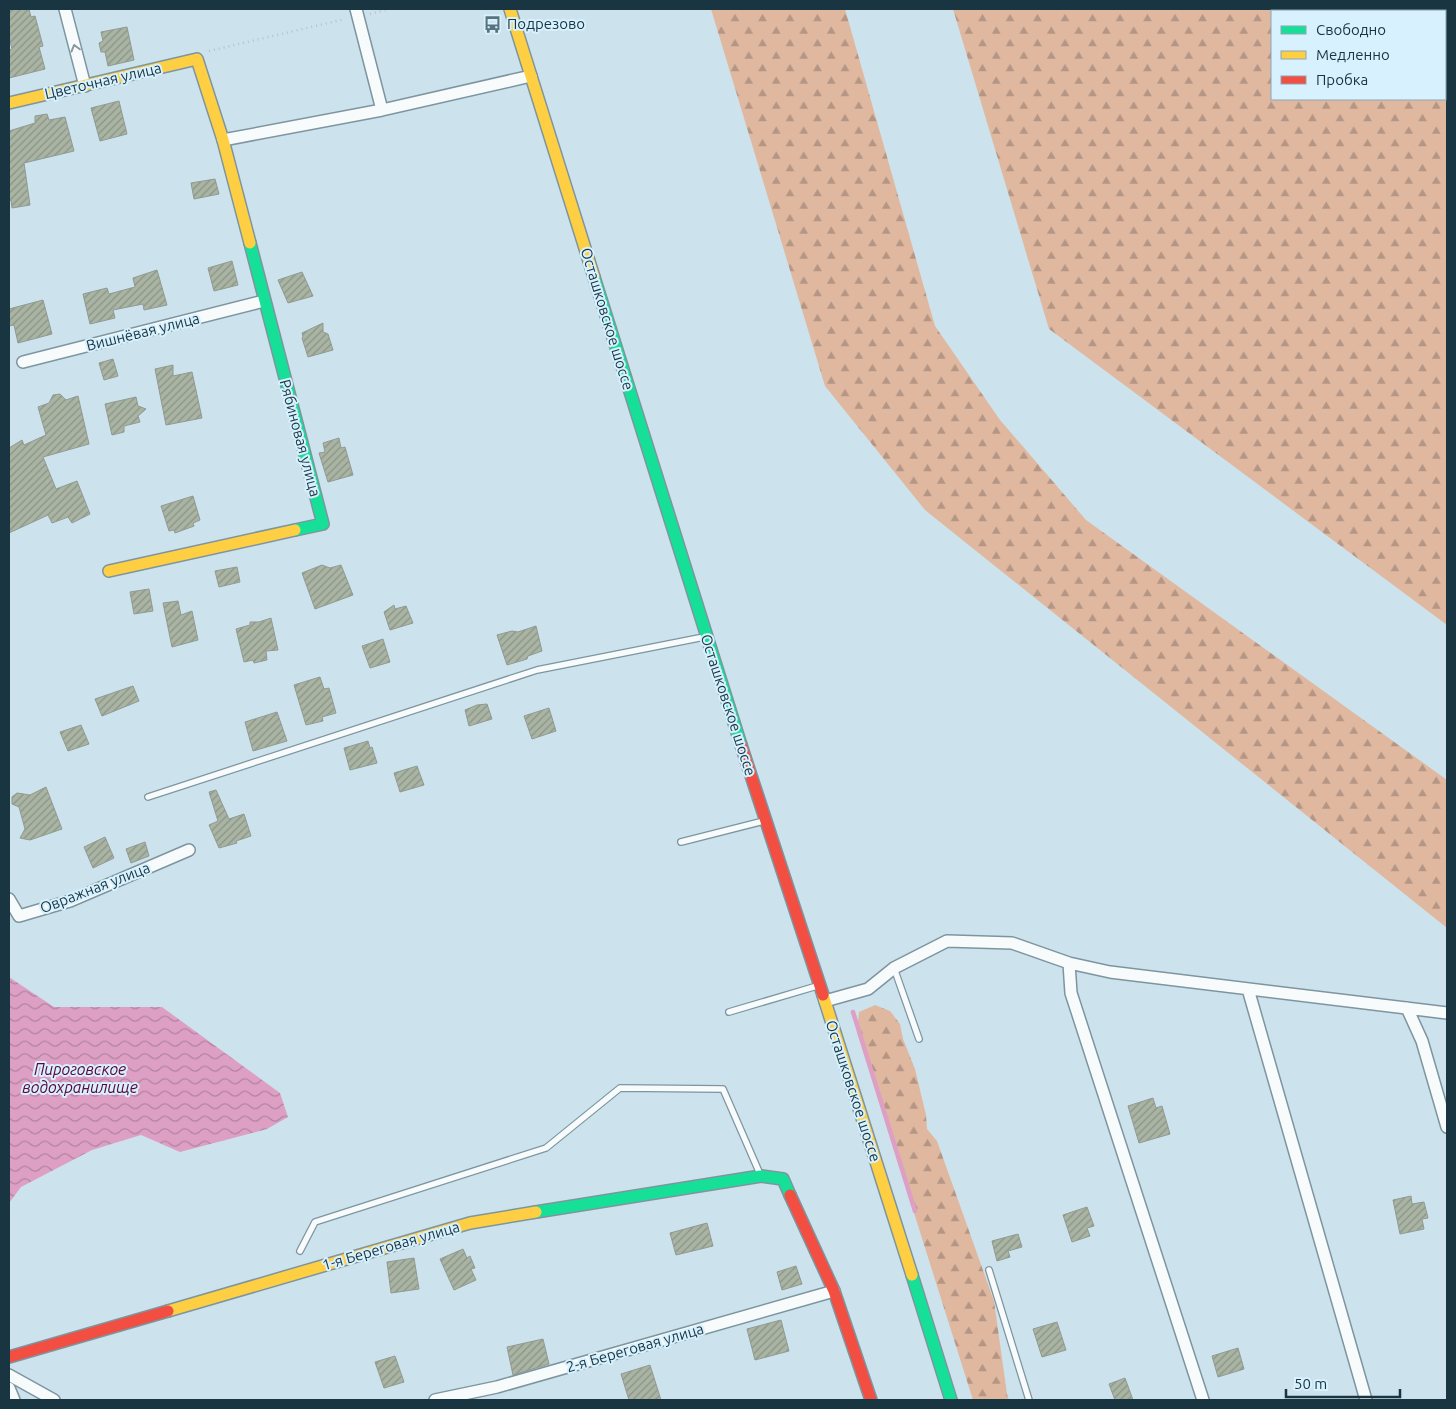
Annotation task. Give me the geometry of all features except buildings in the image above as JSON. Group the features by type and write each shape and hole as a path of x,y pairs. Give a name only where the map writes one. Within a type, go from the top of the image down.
{"street":[{"path":"65,9 85,86"},
{"name":"Осташковское шоссе","path":"510,9 706,637 820,986 951,1400"},
{"path":"357,13 382,110"},
{"name":"Цветочная улица","path":"9,103 198,58"},
{"name":"Рябиновая улица","path":"109,571 323,524 223,140 198,58"},
{"path":"223,140 382,110 531,76"},
{"name":"Вишнёвая улица","path":"23,362 264,301"},
{"name":"Овражная улица","path":"9,899 18,916 70,901 189,850"},
{"path":"824,1001 868,989 894,968 947,941 1012,943 1069,963 1110,972 1447,1013"},
{"path":"1069,963 1072,993 1203,1400"},
{"path":"1248,988 1366,1400"},
{"path":"1407,1008 1422,1041 1447,1127"},
{"name":"1-я Береговая улица","path":"9,1357 470,1223 761,1176 783,1179 834,1291"},
{"path":"834,1291 871,1400"},
{"name":"2-я Береговая улица","path":"435,1400 496,1387 834,1291"},
{"path":"9,1375 54,1400"},
{"path":"9,1388 14,1400"}],"lane":[{"path":"148,797 538,670 706,637"},
{"path":"681,842 766,821"},
{"path":"894,968 919,1039"},
{"path":"729,1012 820,986"},
{"path":"300,1252 315,1222 546,1148 620,1088 723,1089 761,1176"},
{"path":"989,1270 1029,1400"}],"path":[{"path":"198,58 210,50 357,13 390,9"}],"green space":[{"path":"711,9 845,9 935,326 1000,420 1086,520 1447,780 1447,928 925,510 825,386"},
{"path":"953,9 1447,9 1447,625 1049,329"},
{"path":"875,1005 890,1011 900,1024 903,1039 915,1069 926,1115 927,1129 937,1141 994,1301 1009,1400 973,1400 857,1032 859,1012"}],"water":[{"name":"Пироговское водохранилище","path":"9,977 54,1007 162,1007 280,1093 288,1117 267,1129 180,1152 141,1135 92,1150 21,1187 9,1203"}],"waterway":[{"path":"853,1012 915,1211"}],"traffic: fast":[{"path":"250,243 323,524 295,530"},
{"path":"594,277 741,745"},
{"path":"536,1212 761,1176 783,1179 790,1195"},
{"path":"912,1275 951,1400"}],"traffic: slow":[{"path":"510,9 594,277"},
{"path":"9,103 197,59 223,140 250,243"},
{"path":"109,571 295,530"},
{"path":"823,995 912,1275"},
{"path":"168,1311 470,1223 536,1212"}],"traffic: jam":[{"path":"741,745 823,995"},
{"path":"790,1195 834,1291 871,1400"},
{"path":"9,1357 168,1311"}],"place":[{"name":"Подрезово","path":"493,24"}]}
